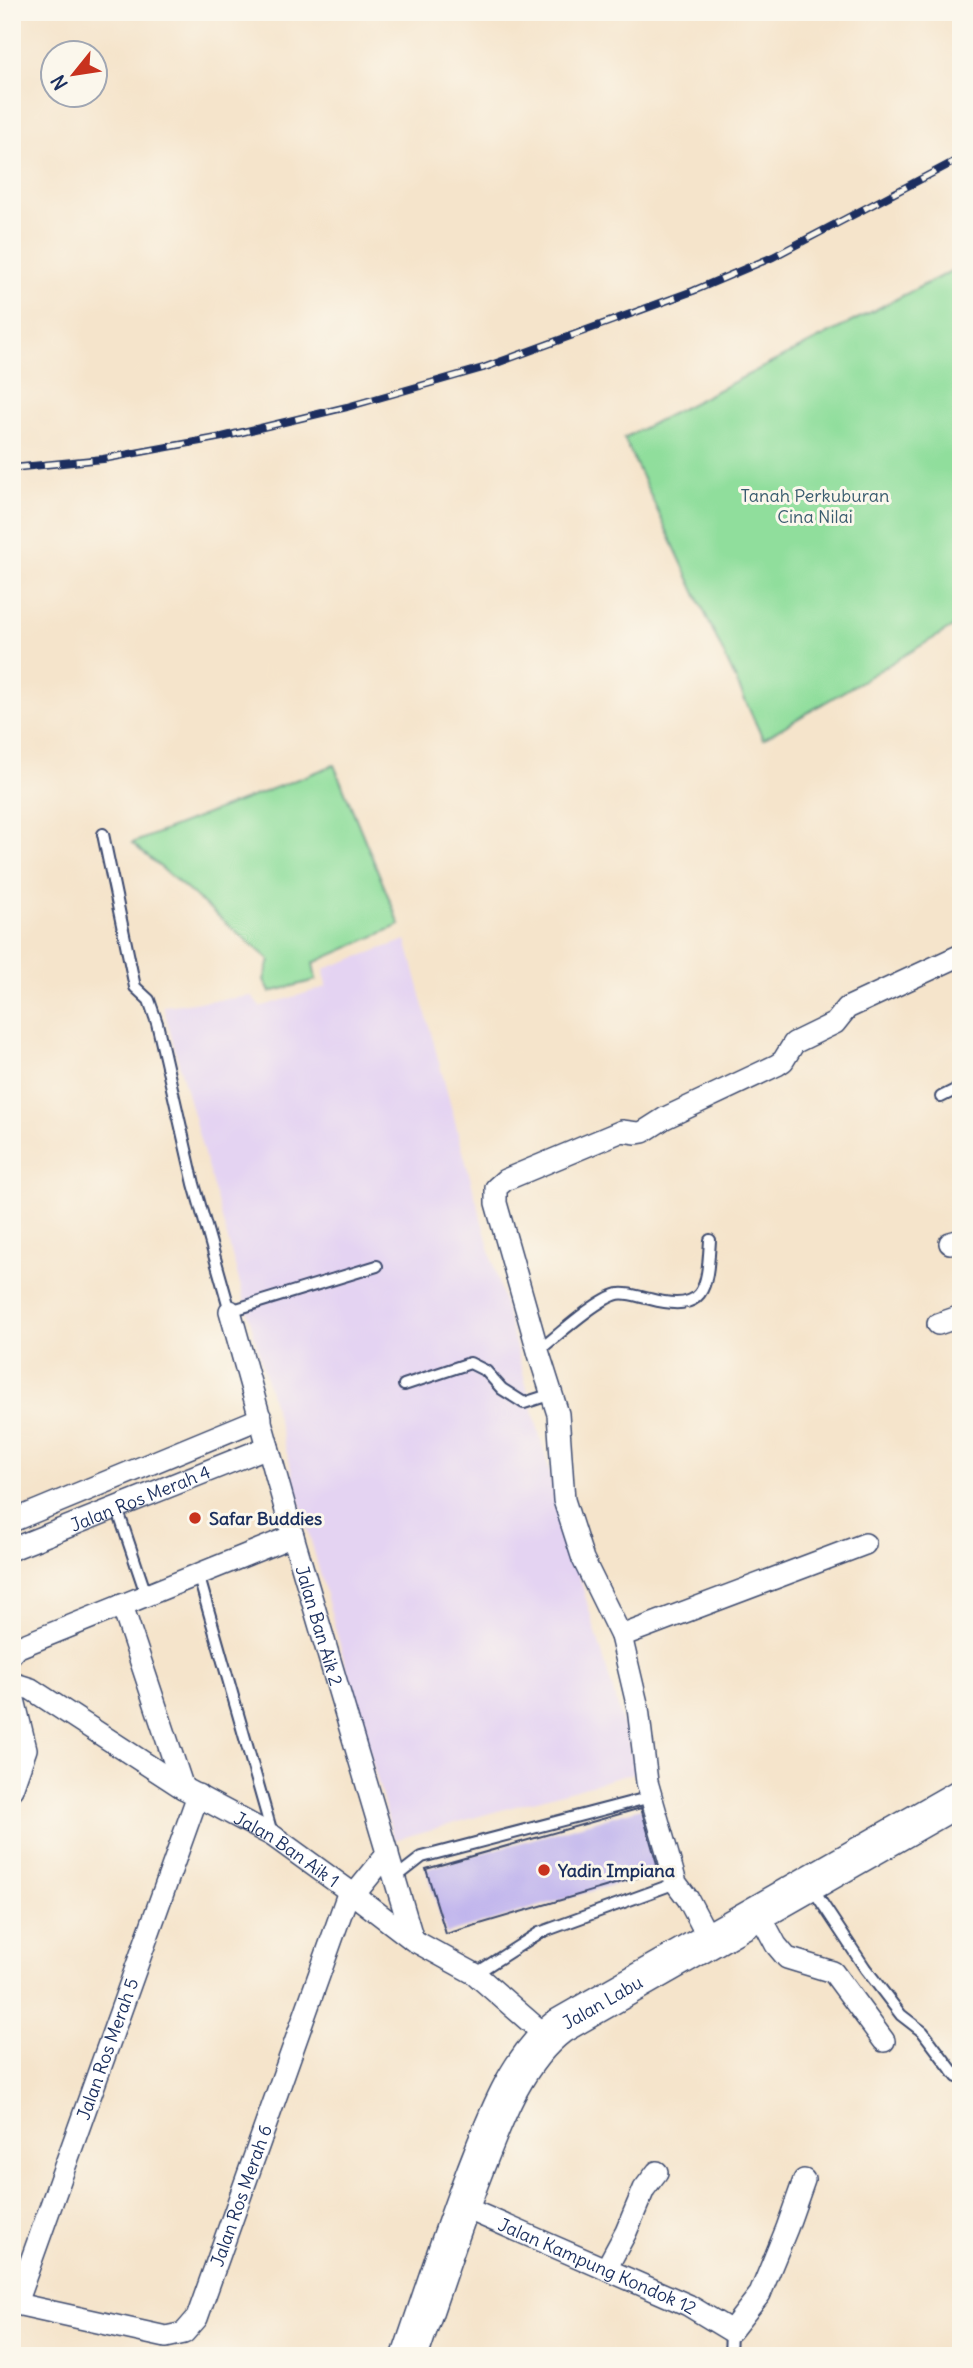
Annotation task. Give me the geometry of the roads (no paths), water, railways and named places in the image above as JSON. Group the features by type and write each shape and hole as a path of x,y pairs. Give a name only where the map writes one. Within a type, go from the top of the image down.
{"main road":[{"name":"Jalan Labu","path":"410,2356 461,2206 506,2092 546,2036 758,1911 959,1801"}],"street":[{"path":"709,1939 688,1899 676,1883 647,1782 638,1708 621,1636 583,1559 564,1500 558,1414 496,1203 496,1188 505,1180 622,1131 643,1132 665,1118 777,1065 783,1061 793,1043 835,1023 847,1008 961,955"},
{"name":"Jalan Ban Aik 2","path":"230,1311 293,1536 413,1940"},
{"path":"938,1324 961,1316"},
{"path":"12,1521 261,1419"},
{"name":"Jalan Ros Merah 4","path":"12,1549 268,1447"},
{"path":"12,1653 16,1648 293,1536"},
{"path":"621,1636 865,1544"},
{"path":"122,1605 191,1791"},
{"name":"Jalan Ban Aik 1","path":"12,1684 31,1689 191,1791 273,1836 413,1940 475,1973 546,2036"},
{"path":"12,1691 26,1749 12,1789"},
{"name":"Jalan Ros Merah 5","path":"14,2303 191,1791"},
{"name":"Jalan Ros Merah 6","path":"14,2303 166,2337 184,2333 197,2318 351,1893 388,1853"},
{"path":"758,1911 776,1945 787,1958 833,1972 884,2041"},
{"path":"606,2269 626,2232 644,2189 657,2172"},
{"path":"731,2331 760,2294 804,2180"},
{"name":"Jalan Kampung Kondok 12","path":"461,2206 688,2305 731,2331"}],"lane":[{"path":"103,834 135,987 149,1000 157,1023 194,1184 230,1311 377,1266"},
{"path":"941,1097 961,1087"},
{"path":"538,1351 603,1301 619,1294 668,1304 687,1302 701,1293 707,1282 710,1240"},
{"path":"404,1385 470,1363 486,1371 502,1389 524,1403 552,1394"},
{"path":"117,1508 146,1594"},
{"path":"198,1574 273,1836"},
{"path":"395,1878 422,1857 651,1797"},
{"path":"475,1973 539,1933 676,1883"},
{"path":"808,1883 865,1968 901,2015 923,2032 957,2077"},
{"path":"730,2356 731,2331"}],"railway":[{"path":"12,468 103,459 222,437 347,407 483,368 693,291 773,257 961,158"}],"place":[{"name":"Safar Buddies","path":"195,1518"},
{"name":"Yadin Impiana","path":"544,1870"}],"park label":[{"name":"Tanah Perkuburan Cina Nilai","path":"815,505"}]}
